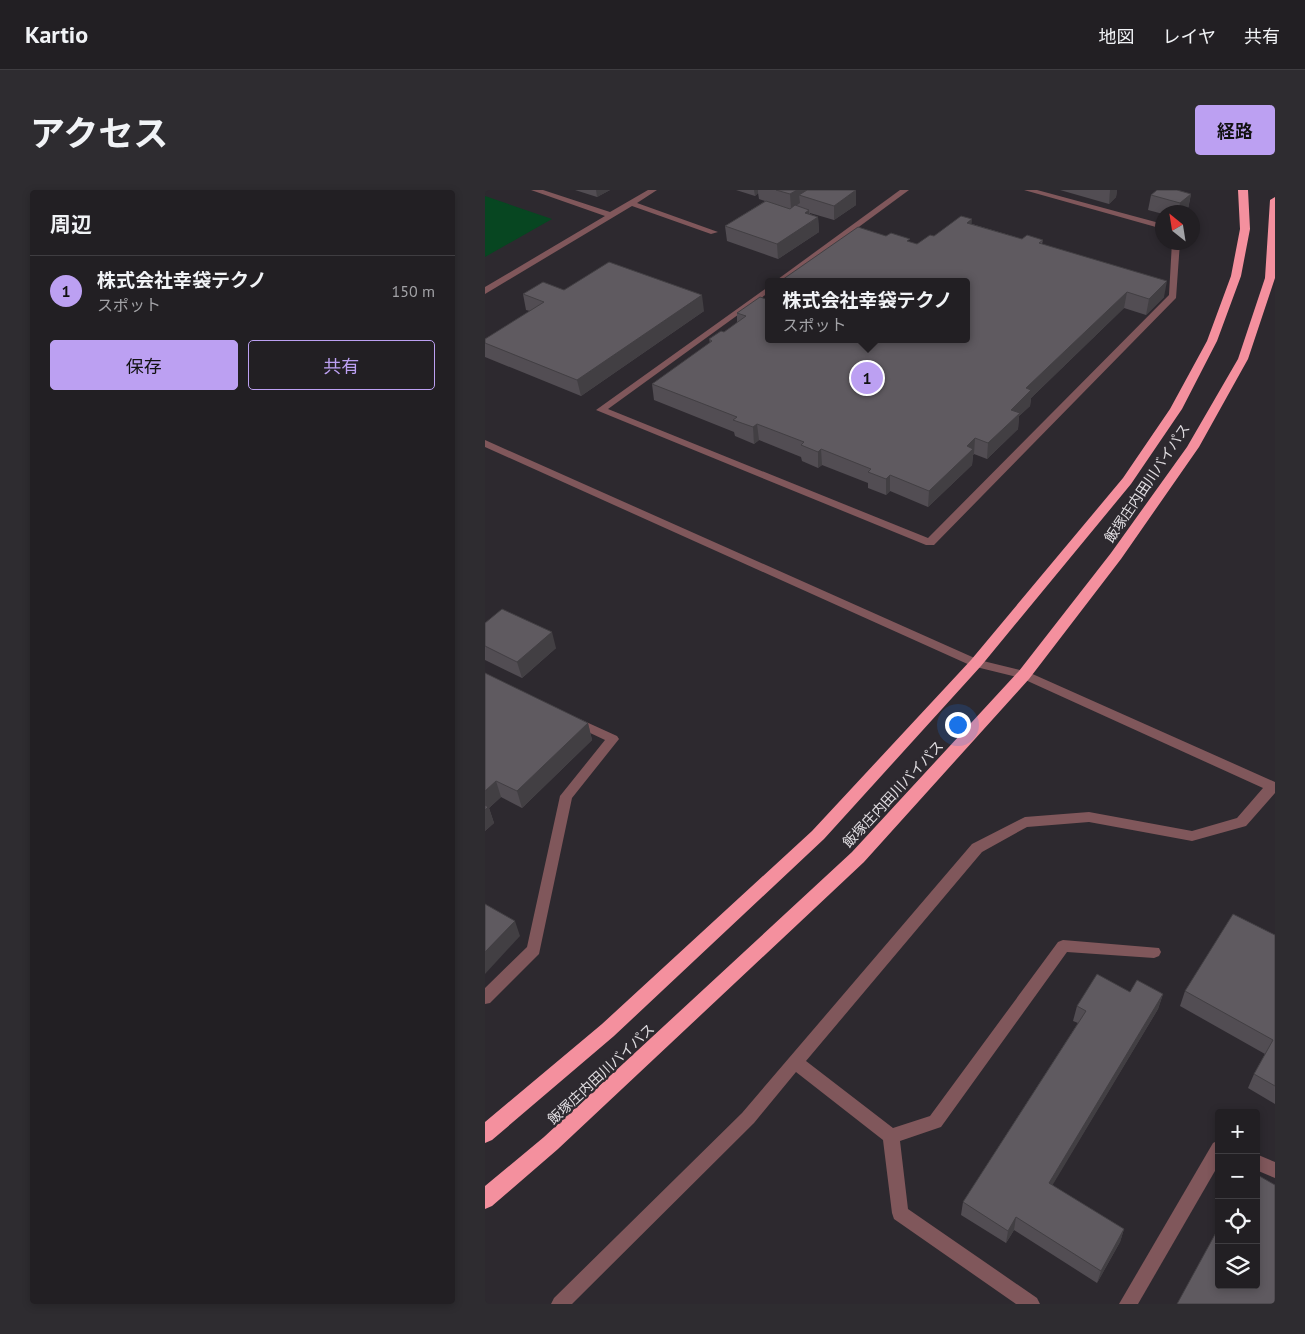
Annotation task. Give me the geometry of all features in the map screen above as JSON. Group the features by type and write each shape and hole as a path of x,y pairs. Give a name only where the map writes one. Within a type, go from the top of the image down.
{"highway":[{"path":"1234,190 1245,229"},
{"name":"飯塚庄内田川バイパス","path":"485,1134 607,1030 818,835 976,663 1127,481 1176,409 1215,331 1236,276 1245,229 1243,190"},
{"name":"飯塚庄内田川バイパス","path":"485,1199 558,1136 858,857 1024,675 1117,556 1193,447 1243,359 1269,278 1275,200"}],"street":[{"path":"535,190 610,215"},
{"path":"485,291 653,190"},
{"path":"784,278 905,190"},
{"path":"1028,190 1155,225"},
{"path":"630,203 714,232"},
{"path":"765,291 601,410 930,543 1173,296 1176,250"},
{"path":"485,443 976,663 1024,675 1273,788 1241,822 1192,836 1089,817 1025,822 977,848 748,1118 561,1304"},
{"path":"485,998 534,950 566,796 613,739 562,715"},
{"path":"891,1136 935,1122 1063,946 1154,952"},
{"path":"795,1062 891,1136 900,1213 1031,1304"},
{"path":"1128,1304 1216,1154"},
{"path":"1260,1164 1275,1170"}],"green space":[{"path":"485,196 552,219 485,257"}],"building":[{"path":"776,190 797,190 790,194"},
{"path":"807,190 856,190 834,206 799,195"},
{"path":"1157,190 1177,190 1191,194 1180,203 1151,195"},
{"path":"766,201 790,209 795,205 809,210 805,213 818,217 777,244 725,226"},
{"path":"961,216 972,219 967,223 1022,239 1027,235 1043,240 1039,243 1167,281 1149,299 1127,292 1026,388 1031,390 1011,410 1020,413 988,443 975,438 967,446 973,449 929,491 890,475 886,479 868,472 871,469 821,449 818,452 801,445 804,442 757,424 753,427 733,420 737,417 652,384 712,341 709,339 721,331 724,332 746,316 737,313 760,297 765,299 765,343 970,343 970,278 785,278 858,227 886,236 891,233 910,239 907,241 917,244 930,235 934,236"},
{"path":"609,262 702,295 577,380 485,343 485,339 544,302 523,294 543,282 564,290"},
{"path":"502,609 552,632 517,662 485,646 485,623"},
{"path":"485,673 588,723 517,791 496,781 485,791"},
{"path":"485,904 515,921 485,952"},
{"path":"1233,914 1275,935 1275,1086 1254,1074 1273,1040 1185,991"},
{"path":"1097,974 1130,992 1137,980 1163,994 1049,1183 1124,1229 1101,1271 1016,1217 1008,1231 963,1202 1086,1011 1077,1006"},
{"path":"1260,1176 1275,1185 1275,1304 1177,1304 1215,1234 1215,1289 1260,1289"}],"place":[{"name":"株式会社幸袋テクノ","path":"867,378"}]}
